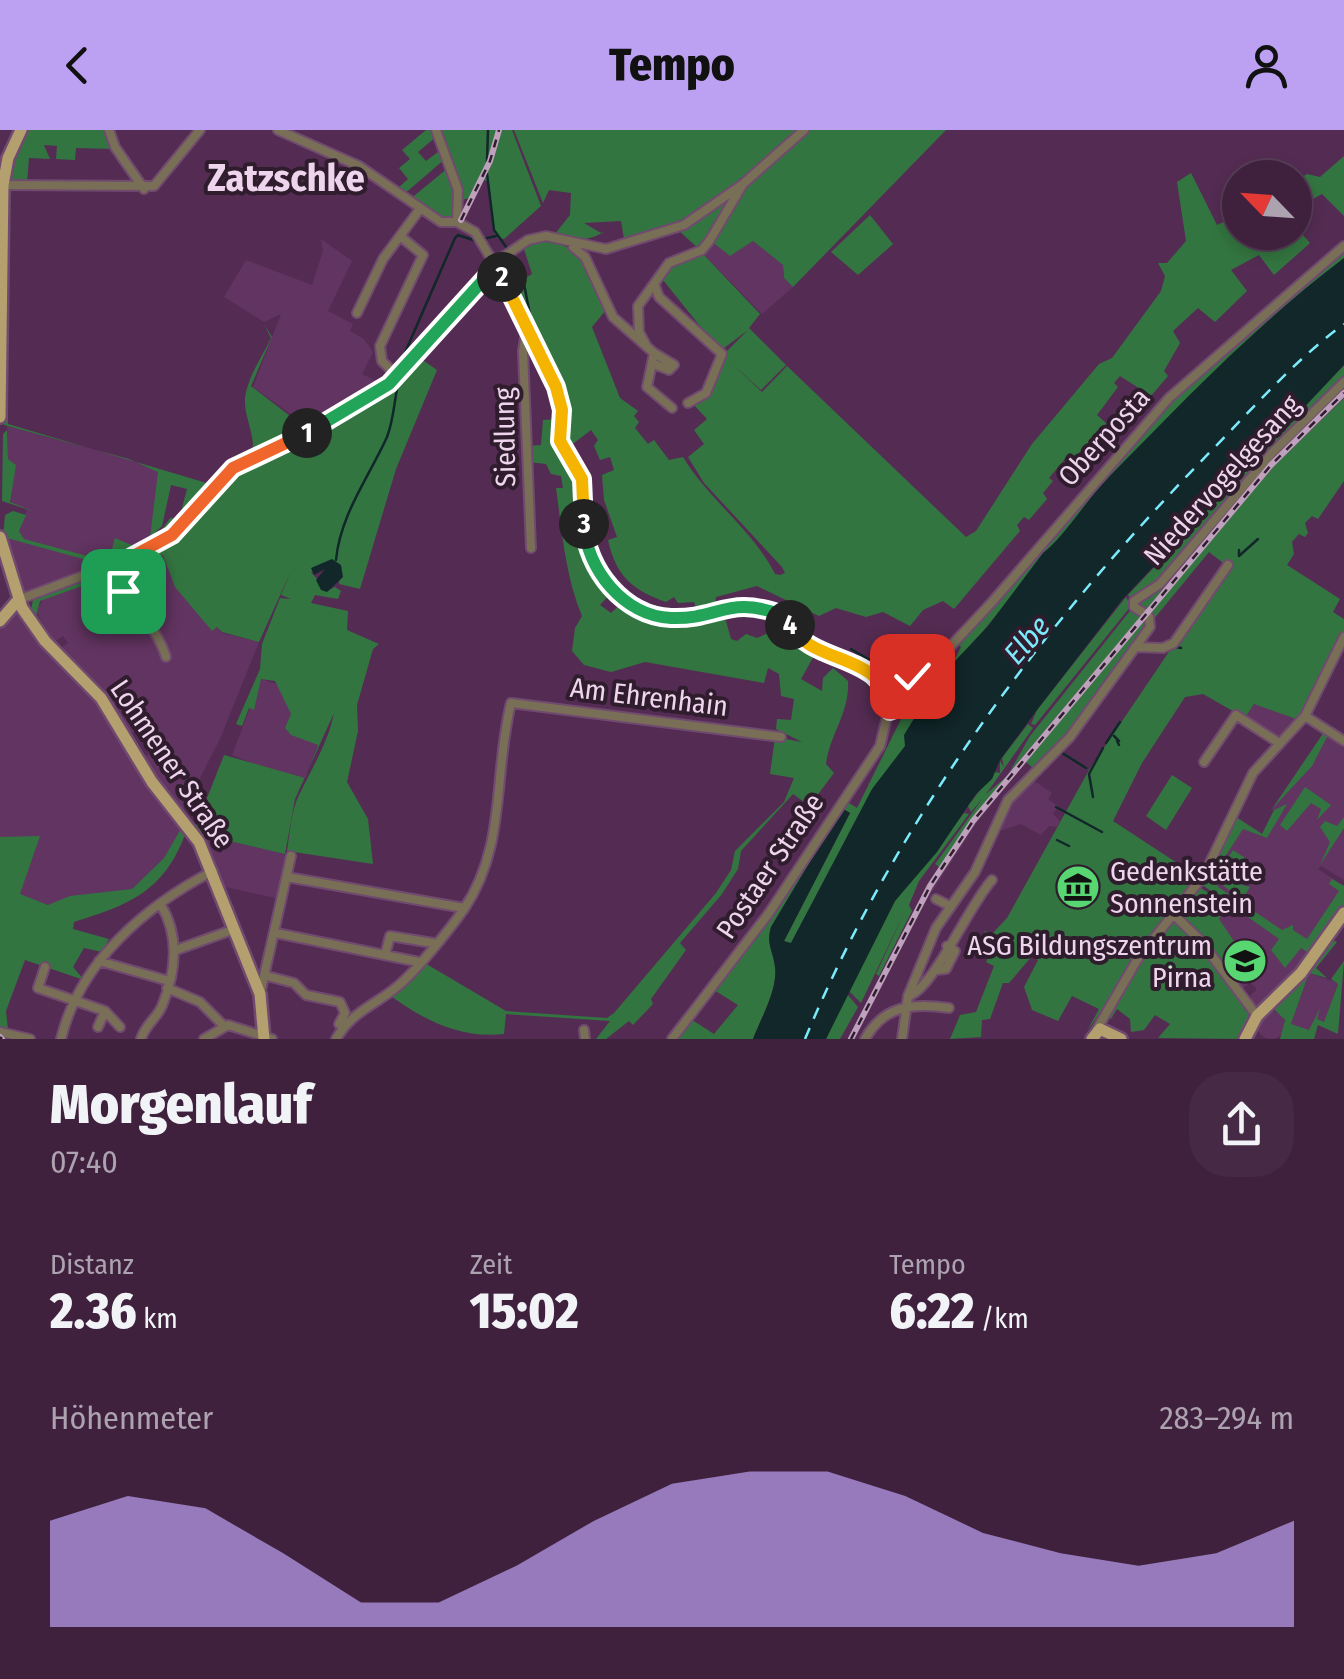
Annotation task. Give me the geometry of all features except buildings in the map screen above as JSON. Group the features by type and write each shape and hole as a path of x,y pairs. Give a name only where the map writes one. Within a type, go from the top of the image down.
{"main road":[{"path":"0,417 4,184 18,134"},
{"name":"Lohmener Straße","path":"0,536 26,615 104,702 152,782 199,842 260,994 267,1038"},
{"path":"0,621 18,600"},
{"path":"1249,1039 1255,1020 1301,974 1344,914"}],"street":[{"path":"109,130 115,147 144,188"},
{"path":"4,184 144,188 158,183 200,130"},
{"path":"278,130 295,133 359,166 447,224 456,222 475,232 496,266"},
{"path":"436,130 458,190 456,222"},
{"path":"18,600 113,567 172,535 233,468 357,406 396,376 496,266 533,238 551,237 586,252 616,248 684,225 744,184 804,130"},
{"path":"672,408 648,387 652,354 639,332 637,312 668,263 702,250 744,184"},
{"path":"357,313 383,259 420,209"},
{"path":"396,376 382,361 381,339 423,255 400,236"},
{"name":"Oberposta","path":"915,688 1169,398 1344,246"},
{"path":"586,252 607,308 652,354"},
{"name":"Siedlung","path":"496,266 527,326 529,338 531,548"},
{"path":"654,286 659,296 722,354 706,393 688,404"},
{"path":"645,298 659,296"},
{"path":"529,338 560,402 560,441 582,479 586,545 602,580 629,602 664,618 752,606 785,616 804,644 853,662 885,691 890,711 902,710 915,688 894,659"},
{"name":"Niedervogelgesang","path":"1135,647 1150,627 1146,615 1133,605 1160,584 1272,453 1344,382"},
{"path":"917,1039 903,1034 907,1001 948,908 970,881 1008,800 1070,738 1135,647 1164,648 1174,642 1228,565"},
{"path":"113,567 166,658"},
{"path":"26,615 38,593"},
{"path":"1107,1034 1137,960 1215,856 1253,773 1305,716 1344,636"},
{"name":"Am Ehrenhain","path":"464,908 495,843 499,765 512,702 781,736"},
{"name":"Postaer Straße","path":"672,1039 769,913 880,746 890,711"},
{"path":"1204,762 1236,715 1278,743"},
{"path":"1305,716 1344,741"},
{"path":"260,994 268,976 290,856"},
{"path":"61,1039 73,1000 120,936 213,872"},
{"path":"286,877 464,908"},
{"path":"866,1039 878,1019 924,988 936,970 946,969 955,950 947,946 992,880"},
{"path":"970,881 982,890"},
{"path":"936,899 961,921"},
{"path":"140,1039 161,1008 176,950 172,926 161,906"},
{"path":"336,1039 351,1016 396,987 464,908"},
{"path":"1173,914 1200,940 1255,1020"},
{"path":"176,950 235,929"},
{"path":"276,933 419,962"},
{"path":"385,954 390,936 433,943"},
{"path":"99,961 168,984 200,1002 224,1026 267,1038"},
{"path":"46,967 38,988 106,1012 120,1027"},
{"path":"268,976 292,982 306,995 340,1002 345,1013 338,1026"},
{"path":"907,1001 948,1008"},
{"path":"98,1027 106,1012"},
{"path":"204,1039 224,1026"},
{"path":"0,1032 30,1039"}],"shaded area":[{"path":"321,239 352,261 328,311 353,324 350,331 364,339 373,352 362,374 378,382 373,392 310,428 253,387 281,314 264,322 224,297 246,260 312,285 323,251"},
{"path":"711,241 730,255 753,241 783,265 784,278 793,287 762,314 702,253"},
{"path":"1344,389 1344,398 1273,467 981,816 919,912 855,1039 849,1039 920,900 976,813 1268,465"},
{"path":"7,426 129,459 159,472 150,545 107,556 102,561 105,565 21,593 3,537 23,540 19,532 27,509 12,504 8,495 16,465 8,459"},
{"path":"163,554 212,631 217,627 222,633 259,642 220,739 181,815 141,759 162,746 148,724 130,734 107,699 59,650 68,643 63,636 54,642 36,612 43,599"},
{"path":"15,612 90,691 183,825 164,858 132,889 48,905 20,895 0,849 0,627"},
{"path":"261,679 280,685 291,715 318,744 305,778 269,770 232,755"},
{"path":"1254,704 1299,720 1278,741 1245,718"},
{"path":"1324,732 1344,745 1344,880 1321,866 1318,869 1344,886 1305,950 1310,954 1255,1012 1246,1000 1257,989 1250,982 1240,991 1231,979 1240,971 1229,955 1238,947 1218,919 1231,903 1242,910 1203,882 1233,815 1263,834 1276,813 1272,809","holes":["1248,914 1301,947 1285,967 1279,957 1279,939"]},
{"path":"1030,778 1052,793 1048,799 1058,806 1053,814 1060,821 1057,827 1049,826 1041,835 1021,824 996,832 1008,803"},
{"path":"198,834 286,854 280,899 221,886"},
{"path":"1309,973 1338,983 1324,1023 1316,1020 1309,1031 1291,1025"},
{"path":"1271,1011 1281,1015 1285,1025 1281,1035 1271,1039 1261,1035 1257,1025 1261,1015"}],"green space":[{"path":"22,130 108,130 115,149 76,148 75,160 56,159 57,146 44,145 50,159 29,158 27,183 8,183 7,166"},
{"path":"426,130 435,130 437,136 418,152 426,161 442,149 445,159 403,195 396,190 408,179 399,168 410,159 402,150"},
{"path":"438,130 512,130 541,206 504,239 495,237 489,182 484,180 475,197 461,200"},
{"path":"514,130 801,130 696,217 624,239 621,221 584,223 601,233 606,231 587,239 574,240 555,234 570,215 571,193 549,190 543,203"},
{"path":"807,130 946,130 793,287 784,278 783,265 753,241 730,256 711,241 746,186"},
{"path":"1344,156 1344,216 1322,194 1312,198 1312,175 1320,177"},
{"path":"448,168 456,186 456,218 448,223 409,200"},
{"path":"1191,173 1217,225 1222,223 1222,250 1302,250 1274,275 1259,255 1231,270 1247,291 1215,322 1198,308 1173,331 1180,343 1164,371 1168,376 1151,396 1120,376 1114,383 1118,387 1097,415 1107,424 1049,478 1053,481 1043,493 1047,499 1029,520 1024,517 1017,525 1020,531 954,609 943,601 923,610 910,626 883,612 866,617 836,608 819,616 757,586 716,597 715,604 697,610 694,602 678,603 674,597 666,602 644,592 621,572 608,540 617,537 604,500 602,475 614,470 610,457 600,460 594,446 598,440 591,430 566,449 563,445 563,410 510,288 532,274 523,246 544,238 570,249 578,257 606,310 592,327 620,398 638,411 634,416 639,422 635,428 648,444 654,440 669,460 683,457 705,487 755,543 775,574 780,575 785,573 782,567 704,483 688,457 704,444 694,430 707,419 693,404 704,396 725,353 748,330 720,351 659,275 665,266 700,250 677,229 739,189 703,254 760,314 749,328 786,365 761,390 731,363 762,392 787,366 966,537 976,531 1032,444 1099,364 1112,358 1161,291 1165,276 1158,263 1167,263 1186,241 1177,182"},
{"path":"870,215 893,244 858,275 831,252"},
{"path":"1344,247 1344,258 1201,385 1111,475 957,663 938,679 928,699 923,694 929,685 926,682 954,661 961,647 957,644 1152,425 1170,398"},
{"path":"7,319 8,424 91,449 4,425"},
{"path":"264,324 272,337 251,386 299,423 300,429 226,472 176,529 151,545 170,518 179,519 187,489 171,485 162,526 150,538 158,472 135,462 210,484 253,447 245,399 271,338"},
{"path":"417,356 437,370 396,469 360,589 339,584 341,565 311,572 327,591 335,587 341,591 338,599 315,595 311,603 348,611 347,630 379,644 373,649 357,705 358,731 347,782 368,819 373,864 287,851 296,801 324,745 334,713 308,770 318,745 291,735 285,728 291,714 275,681 261,679 254,710 249,708 242,726 236,724 260,669 262,644 280,598 291,599 281,595 291,571 259,642 222,632 217,627 212,631 175,587 163,555 117,572 160,548 228,474 261,456 270,460 266,454 364,406"},
{"path":"1344,365 1344,380 1202,537 1172,568 1130,598 1128,595"},
{"path":"1344,383 1344,389 1268,465 1145,611 1137,608 1136,601 1150,598 1273,454"},
{"path":"1344,398 1344,481 1318,519 1312,516 1305,523 1305,537 1299,534 1292,542 1294,554 1287,565 1340,599 1333,612 1344,619 1344,633 1304,715 1299,720 1254,704 1245,718 1203,694 1185,697 1142,763 1113,821 1200,878 1199,887 1227,904 1219,919 1238,947 1218,966 1252,1016 1242,1039 1158,1038 1170,1024 1155,1015 1144,1030 1131,1032 1130,1019 1117,1009 1111,1019 1102,1010 1087,1031 1099,1009 1072,996 1058,1021 1032,1010 1024,987 1038,960 1033,955 1009,983 1003,983 990,1019 982,1020 981,1037 950,1039 960,1015 976,1012 994,966 986,962 991,951 980,947 985,931 992,934 1007,918 1089,770 1227,566 1209,552 1153,620 1149,614 1273,467"},
{"path":"560,419 558,435 577,467 587,551 613,591 600,605 611,613 626,599 659,616 722,607 731,639 737,641 746,634 757,638 773,631 788,644 816,652 801,679 822,691 823,678 833,668 848,681 846,703 826,764 834,773 813,801 804,802 793,794 741,851 738,869 722,894 680,943 686,950 651,999 653,1004 633,1025 629,1021 606,1039 596,1039 610,1021 506,1014 504,1034 456,1030 414,1012 388,994 423,962 506,1011 607,1018 716,893 731,870 735,851 784,802 794,778 770,774 775,737 802,742 776,729 777,719 791,720 794,699 781,696 779,674 768,668 764,683 645,662 611,672 584,665 572,651 575,628 582,616 562,537 556,488 563,488 561,476 551,474 546,464 529,462 528,446 541,445 543,420"},
{"path":"7,430 8,459 16,465 10,502 35,512 2,501 3,434"},
{"path":"13,511 26,515 19,531 24,539 102,560 110,556 115,538 143,550 105,565 3,537 5,515"},
{"path":"109,571 113,575 40,601 36,616 52,643 31,610 33,600"},
{"path":"1126,597 1131,606 1035,725 1031,724 1037,710"},
{"path":"1133,607 1143,614 1009,773 1030,736"},
{"path":"1147,617 1148,626 1069,736 1034,769 1026,762"},
{"path":"914,693 926,700 905,734 905,746 873,789 791,943 786,945 784,941 850,813 842,809 771,927 774,985 753,1039 675,1039 689,1018 714,1034 738,1005 714,990 760,934 757,931 763,928 773,909 777,910 835,814 859,782 846,801 857,808"},
{"path":"1028,724 1033,728 986,794 1006,777 939,867 935,864 983,798 971,812 968,806 994,772 1000,773 1000,761 1004,767 1002,758"},
{"path":"1324,732 1328,735 1312,766 1272,809"},
{"path":"224,755 305,778 295,799 285,854 203,835 196,826"},
{"path":"1172,775 1192,788 1166,830 1146,816"},
{"path":"1305,787 1331,805 1317,820 1321,809 1311,803 1287,831 1280,825"},
{"path":"1287,804 1267,838 1243,829 1212,877 1218,887 1282,930 1293,925 1293,930 1307,939 1339,891 1329,884 1332,879 1344,886 1344,907 1310,954 1301,948 1285,968 1271,950 1279,939 1201,884 1233,815 1262,834 1274,810"},
{"path":"964,813 969,814 919,881 909,905 912,911 879,976 876,974 905,911 861,1003 849,991 895,901"},
{"path":"1344,817 1344,828 1320,865 1330,842 1320,827 1325,821 1337,826"},
{"path":"183,825 187,829 169,867 144,892 74,922 73,929 109,939 102,952 84,948 73,967 84,980 25,960 6,1011 8,1029 0,1028 0,837 40,836 20,894 48,905 70,896 132,889 164,858"},
{"path":"1233,850 1250,861 1248,866 1254,871 1231,857 1225,866 1246,881 1235,883 1250,887 1242,900 1216,880 1221,868 1227,871 1222,867"},
{"path":"1331,939 1337,942 1316,968 1327,978 1309,973 1291,1024 1309,1030 1320,1008 1317,1019 1324,1022 1338,984 1331,979 1344,961 1338,1034 1318,1025 1314,1039 1280,1039 1285,1020 1271,1006"},
{"path":"847,994 858,1007 840,1039 826,1039"}],"water":[{"name":"Elbe","path":"1344,258 1344,365 1122,600 1037,710 1000,760 992,779 976,794 937,852 895,901 826,1039 753,1039 774,985 771,927 842,808 850,813 784,941 791,943 872,789 905,746 904,735 938,679 988,626 1043,553 1108,478 1252,336"},
{"path":"332,559 341,565 343,577 327,592 321,590 316,580 325,569 314,575 311,568"}],"waterway":[{"path":"487,162 488,130"},
{"path":"487,174 494,230 509,251"},
{"path":"400,364 455,238 458,235 476,241"},
{"path":"483,239 496,236"},
{"path":"513,255 523,279 531,320 555,378"},
{"path":"336,560 349,512 387,437 400,376"},
{"path":"558,386 570,407 563,432"},
{"path":"571,452 584,467 587,504"},
{"path":"1239,550 1239,556 1258,539"},
{"path":"610,591 630,609 653,619 678,622 705,616"},
{"path":"772,616 781,620"},
{"path":"793,626 811,634"},
{"path":"1176,647 1181,648"},
{"path":"851,649 890,672"},
{"path":"895,681 928,700"},
{"path":"1106,743 1120,722"},
{"path":"1114,736 1119,741"},
{"path":"1117,741 1119,745"},
{"path":"1093,797 1089,774 1103,748"},
{"path":"1059,751 1086,768"},
{"path":"1056,807 1102,832"},
{"path":"1057,840 1069,846"}],"ferry route":[{"path":"805,1039 842,957 930,800 1035,653 1151,515 1276,384 1344,324"}],"railway":[{"path":"461,220 490,161 499,130"},
{"path":"851,1039 930,886 973,821 1271,465 1344,393"}],"place":[{"name":"Gedenkstätte Sonnenstein","path":"1078,887"},
{"name":"ASG Bildungszentrum Pirna","path":"1245,961"}],"district":[{"name":"Zatzschke","path":"286,178"}],"route":[{"path":"123,591 113,567 151,550 172,535 233,468 306,434 389,384 496,266 542,351 556,387 562,410 560,441 576,462 582,479 586,545 602,580 629,602 664,618 681,618 722,607 752,606 785,616 804,644 848,659 878,681 890,711 906,705 919,680 912,676"}]}
